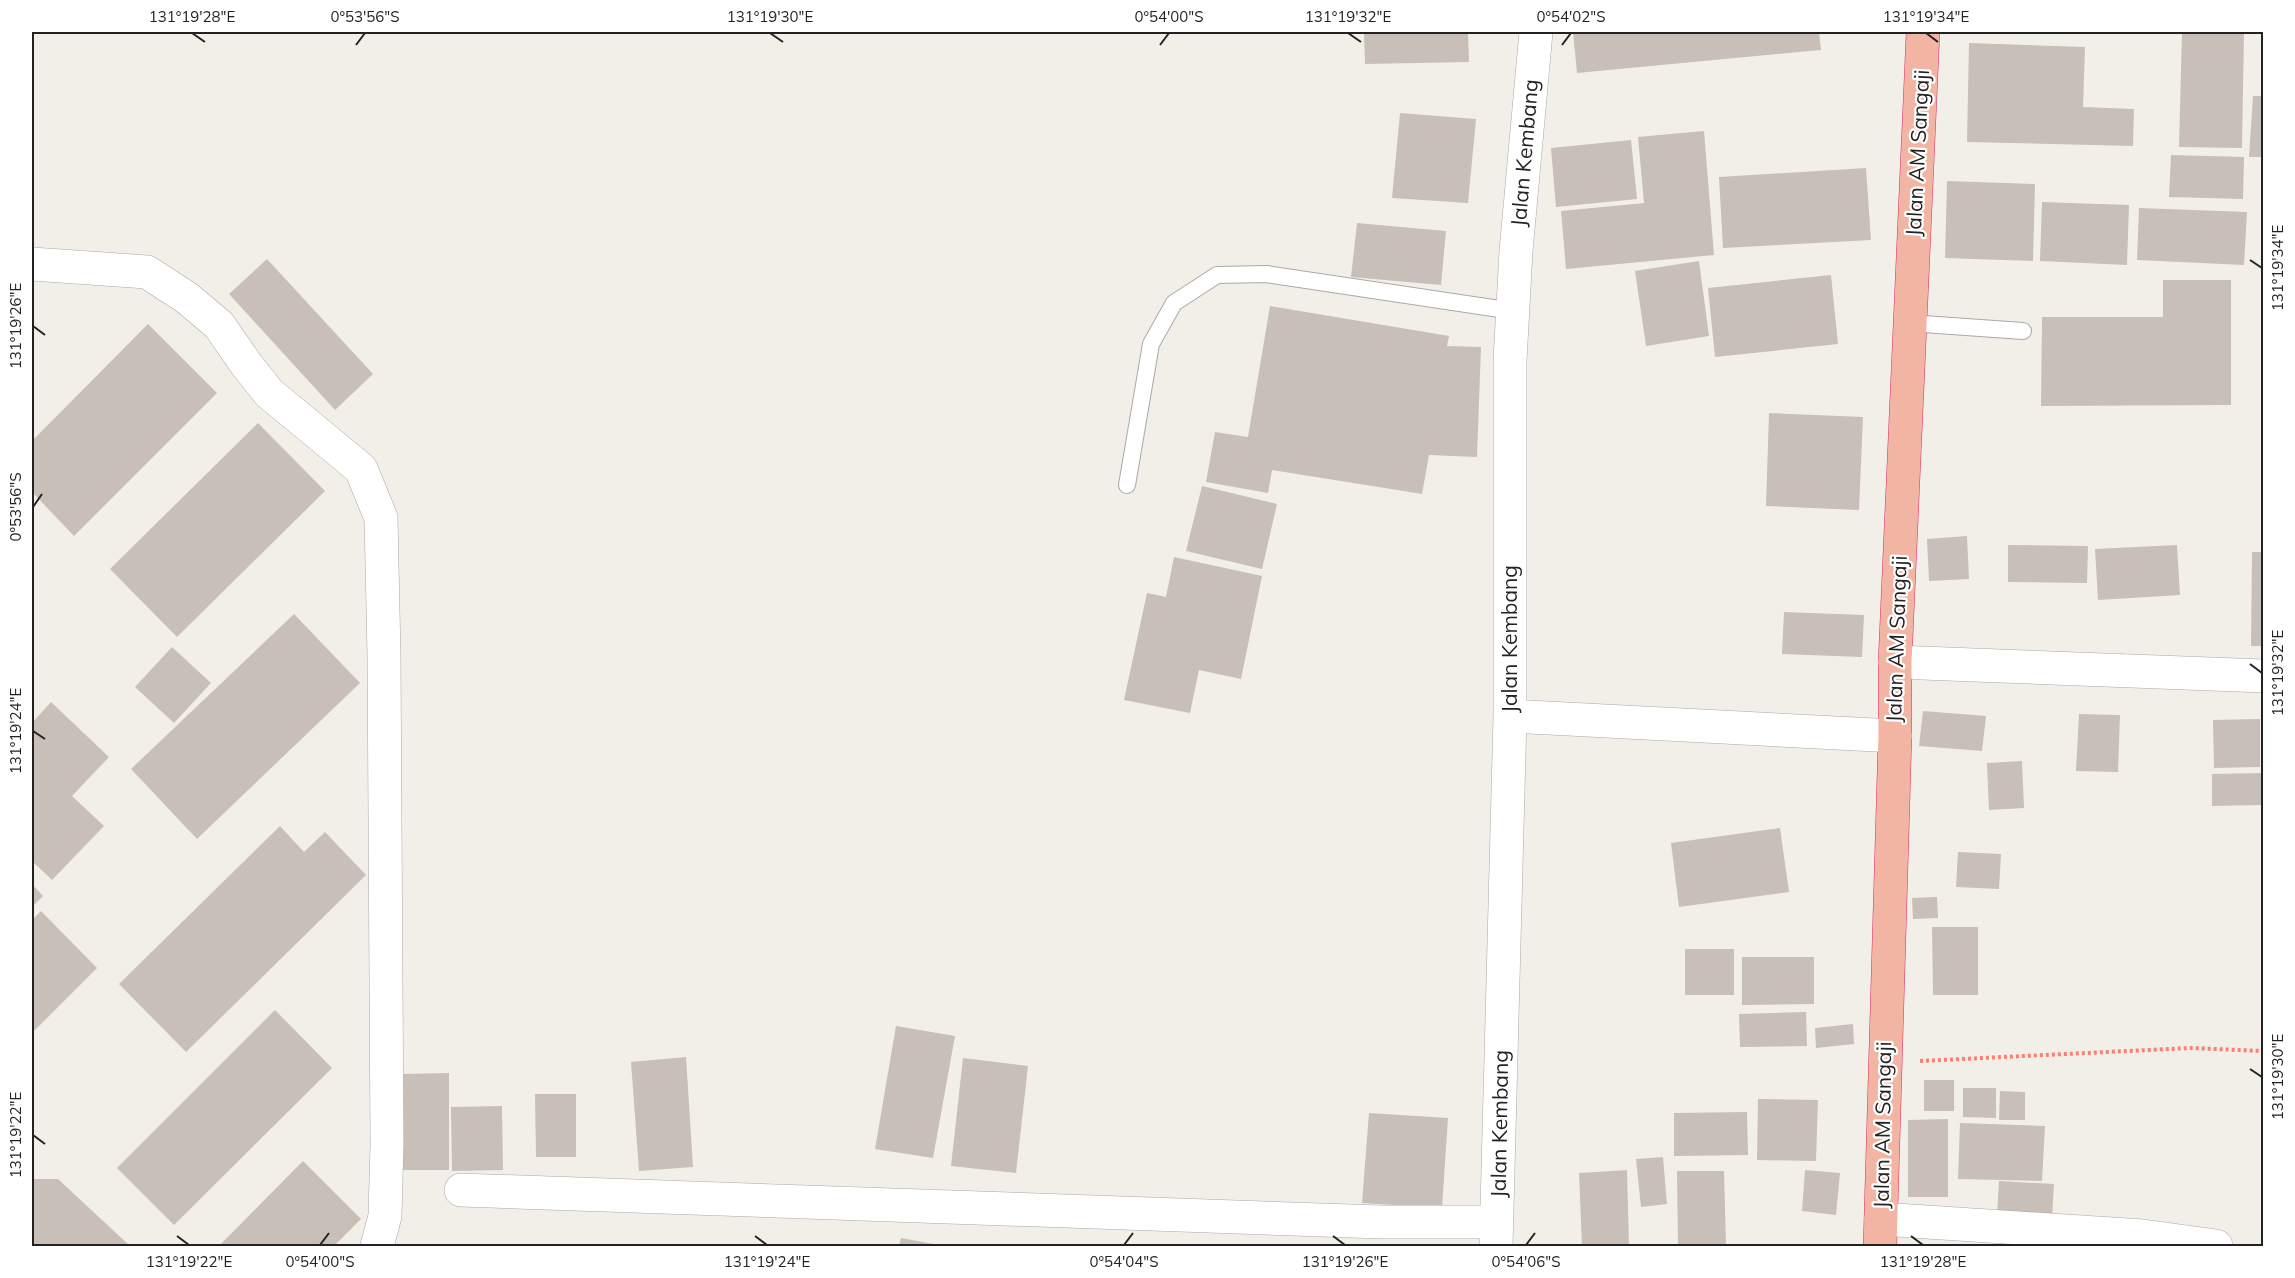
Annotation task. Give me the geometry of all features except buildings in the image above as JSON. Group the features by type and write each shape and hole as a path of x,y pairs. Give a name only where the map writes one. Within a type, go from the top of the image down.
{"highway":[{"name":"Jalan AM Sangaji","path":"1881,1233 1895,736 1895,662 1923,32"}],"street":[{"name":"Jalan Kembang","path":"1496,1234 1510,716 1510,361 1516,251 1536,32"},
{"path":"32,264 147,272 187,298 219,325 268,393 361,469 381,518 387,1144 385,1216 377,1246"},
{"path":"1895,662 2264,676"},
{"path":"1510,716 1895,736"},
{"path":"461,1190 1381,1222 1496,1234"},
{"path":"1881,1233 2143,1236 2216,1246"}],"lane":[{"path":"1127,485 1151,344 1174,303 1216,275 1266,274 1513,311"},
{"path":"1909,322 2024,331"}],"path":[{"path":"1884,1063 2190,1048 2264,1051"}]}
